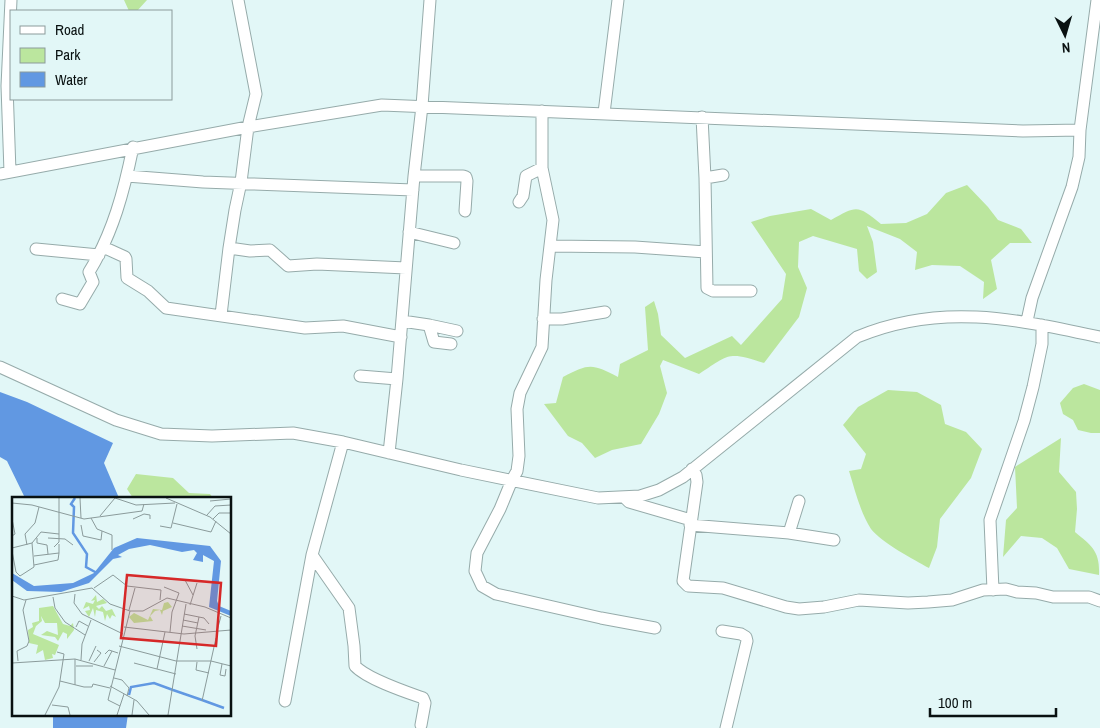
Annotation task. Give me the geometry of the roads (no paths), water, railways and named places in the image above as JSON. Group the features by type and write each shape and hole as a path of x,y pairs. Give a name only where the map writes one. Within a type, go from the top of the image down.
{"street":[{"path":"221,315 229,248 241,182 248,126 256,94 238,0"},
{"path":"389,453 422,106 430,0"},
{"path":"604,113 618,0"},
{"path":"1027,322 1032,298 1072,187 1079,157 1080,130 1095,50 1097,0"},
{"path":"10,41 3,176 133,147 382,104 1023,131 1080,130"},
{"path":"542,111 542,168 553,220 542,347 520,393 517,409 519,464 517,471 500,509 476,553 475,571 482,586 496,594 601,618 655,628"},
{"path":"702,117 707,288 709,290 751,291"},
{"path":"62,299 80,304 93,282 89,272 115,220 133,147"},
{"path":"519,202 523,196 526,176 542,168"},
{"path":"705,178 724,175"},
{"path":"127,176 194,182 241,182 292,186 413,190"},
{"path":"414,176 466,177 464,211"},
{"path":"409,232 454,243"},
{"path":"550,246 635,247 706,252"},
{"path":"229,248 250,251 270,250 288,266 317,264 406,268"},
{"path":"36,250 101,251 124,258 126,259 127,278 148,291 166,308 305,328 343,326 401,337"},
{"path":"543,319 562,319 605,312"},
{"path":"0,367 116,420 161,434 212,436 293,433 343,442 587,496 625,498 660,490 683,477 857,337 877,329 900,322 931,317 958,316 1042,324 1100,337"},
{"path":"402,321 457,331"},
{"path":"993,590 990,520 1024,421 1042,344 1042,324"},
{"path":"429,325 434,342 451,344"},
{"path":"360,376 397,379"},
{"path":"286,701 312,555 343,442"},
{"path":"692,469 696,475 697,482 683,576 684,584 692,587 723,588 786,607 812,608 859,600 908,603 952,600 983,590 1006,589 1037,593 1053,598 1089,597 1100,601"},
{"path":"625,498 629,502 691,523 789,533 834,540"},
{"path":"789,533 799,501"},
{"path":"312,555 350,608 355,666 377,679 409,694 423,698 425,702 421,725"},
{"path":"722,632 742,634 747,640 726,728"}],"water":[{"path":"0,392 27,402 113,443 104,463 119,497 25,497 7,461 0,457"},
{"path":"53,716 128,716 126,728 53,728"}]}
